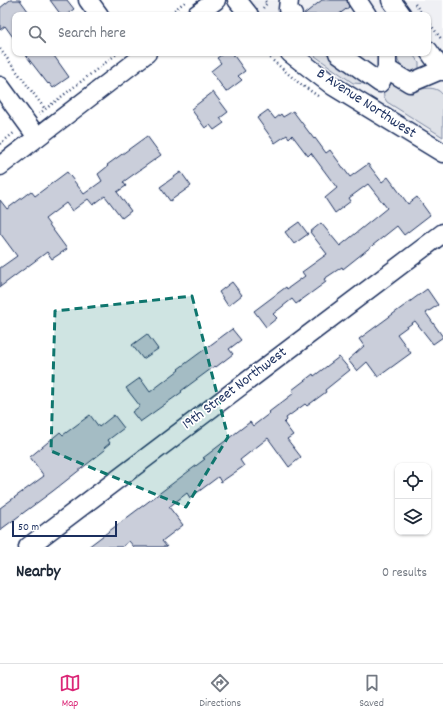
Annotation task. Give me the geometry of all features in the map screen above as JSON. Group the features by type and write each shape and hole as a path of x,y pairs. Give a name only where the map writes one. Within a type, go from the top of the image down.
{"street":[{"path":"88,0 97,12"},
{"path":"200,12 216,0"},
{"path":"237,0 256,12"},
{"path":"289,0 288,9 290,12"},
{"path":"357,0 365,12"},
{"path":"391,0 400,12"},
{"path":"347,56 385,68 410,83 443,70 431,54"},
{"path":"0,166 37,138 136,56"},
{"name":"B Avenue Northwest","path":"294,56 333,86 443,153"},
{"path":"368,107 385,68"},
{"path":"0,86 37,138"},
{"name":"19th Street Northwest","path":"28,547 443,233"}],"path":[{"path":"172,12 187,0"},
{"path":"256,12 267,3 264,0"},
{"path":"412,0 422,12"},
{"path":"431,25 443,42"},
{"path":"0,49 45,110"},
{"path":"34,118 114,56"},
{"path":"0,144 20,128"}],"highlighted area":[{"path":"192,296 228,437 186,507 51,451 55,311"}],"shaded area":[{"path":"237,0 443,0 443,153 295,56 431,56 431,12 247,12"},
{"path":"315,56 330,56 367,81 367,84 353,83"},
{"path":"397,56 414,56 419,63 419,72 406,74 398,61"},
{"path":"391,81 410,92 432,88 436,89 443,95 443,137 387,102 384,97 383,88"}],"building":[{"path":"10,0 20,0 29,12 12,12 12,36 5,26 0,30 0,8"},
{"path":"50,0 67,0 74,9 70,12 59,12"},
{"path":"322,0 347,0 349,7 342,12 307,12"},
{"path":"26,56 54,56 69,77 53,88 49,83 48,84"},
{"path":"220,56 234,56 245,71 238,76 242,80 226,92 211,71 221,63 217,58"},
{"path":"213,92 228,112 220,118 224,123 214,130 210,125 205,128 191,109"},
{"path":"268,110 275,119 281,114 283,117 293,111 326,153 330,150 350,177 368,164 382,182 388,177 408,204 417,197 430,215 404,235 397,226 343,269 342,267 324,279 326,282 296,304 292,299 273,314 277,318 266,327 254,311 286,287 287,289 305,276 302,272 327,254 310,232 321,223 340,246 387,208 368,184 349,198 351,201 335,213 325,198 337,188 311,153 308,156 292,135 289,138 287,135 275,143 257,118"},
{"path":"147,136 161,155 123,182 126,186 117,192 131,211 122,218 105,196 93,205 88,199 72,211 66,203 45,219 67,249 52,259 47,252 0,287 0,268 17,256 0,233 0,200 7,209 31,191 35,196 67,172 84,194 102,181 98,174 108,166 107,165"},
{"path":"181,172 191,186 170,201 160,187"},
{"path":"299,222 308,234 294,244 285,232"},
{"path":"232,282 242,295 228,306 219,292"},
{"path":"427,289 438,305 426,313 443,337 433,344 415,321 397,334 411,353 378,377 367,362 357,371 348,360 364,346 359,339"},
{"path":"232,329 241,340 229,349 233,354 140,422 132,412 140,406 126,388 140,378 150,392"},
{"path":"147,334 158,349 143,359 132,345"},
{"path":"339,357 350,370 325,390 326,392 307,406 305,404 286,418 287,420 284,423 293,435 287,439 301,457 289,467 268,438 240,460 244,466 221,482 218,477 190,498 187,493 169,507 183,525 162,541 167,547 134,547 129,541 122,547 88,547 205,459 203,458 250,422 253,426 294,393 292,390"},
{"path":"90,415 99,427 114,415 124,428 108,440 110,443 104,448 105,450 0,530 0,508 44,476 30,457 60,432 63,435"}]}
